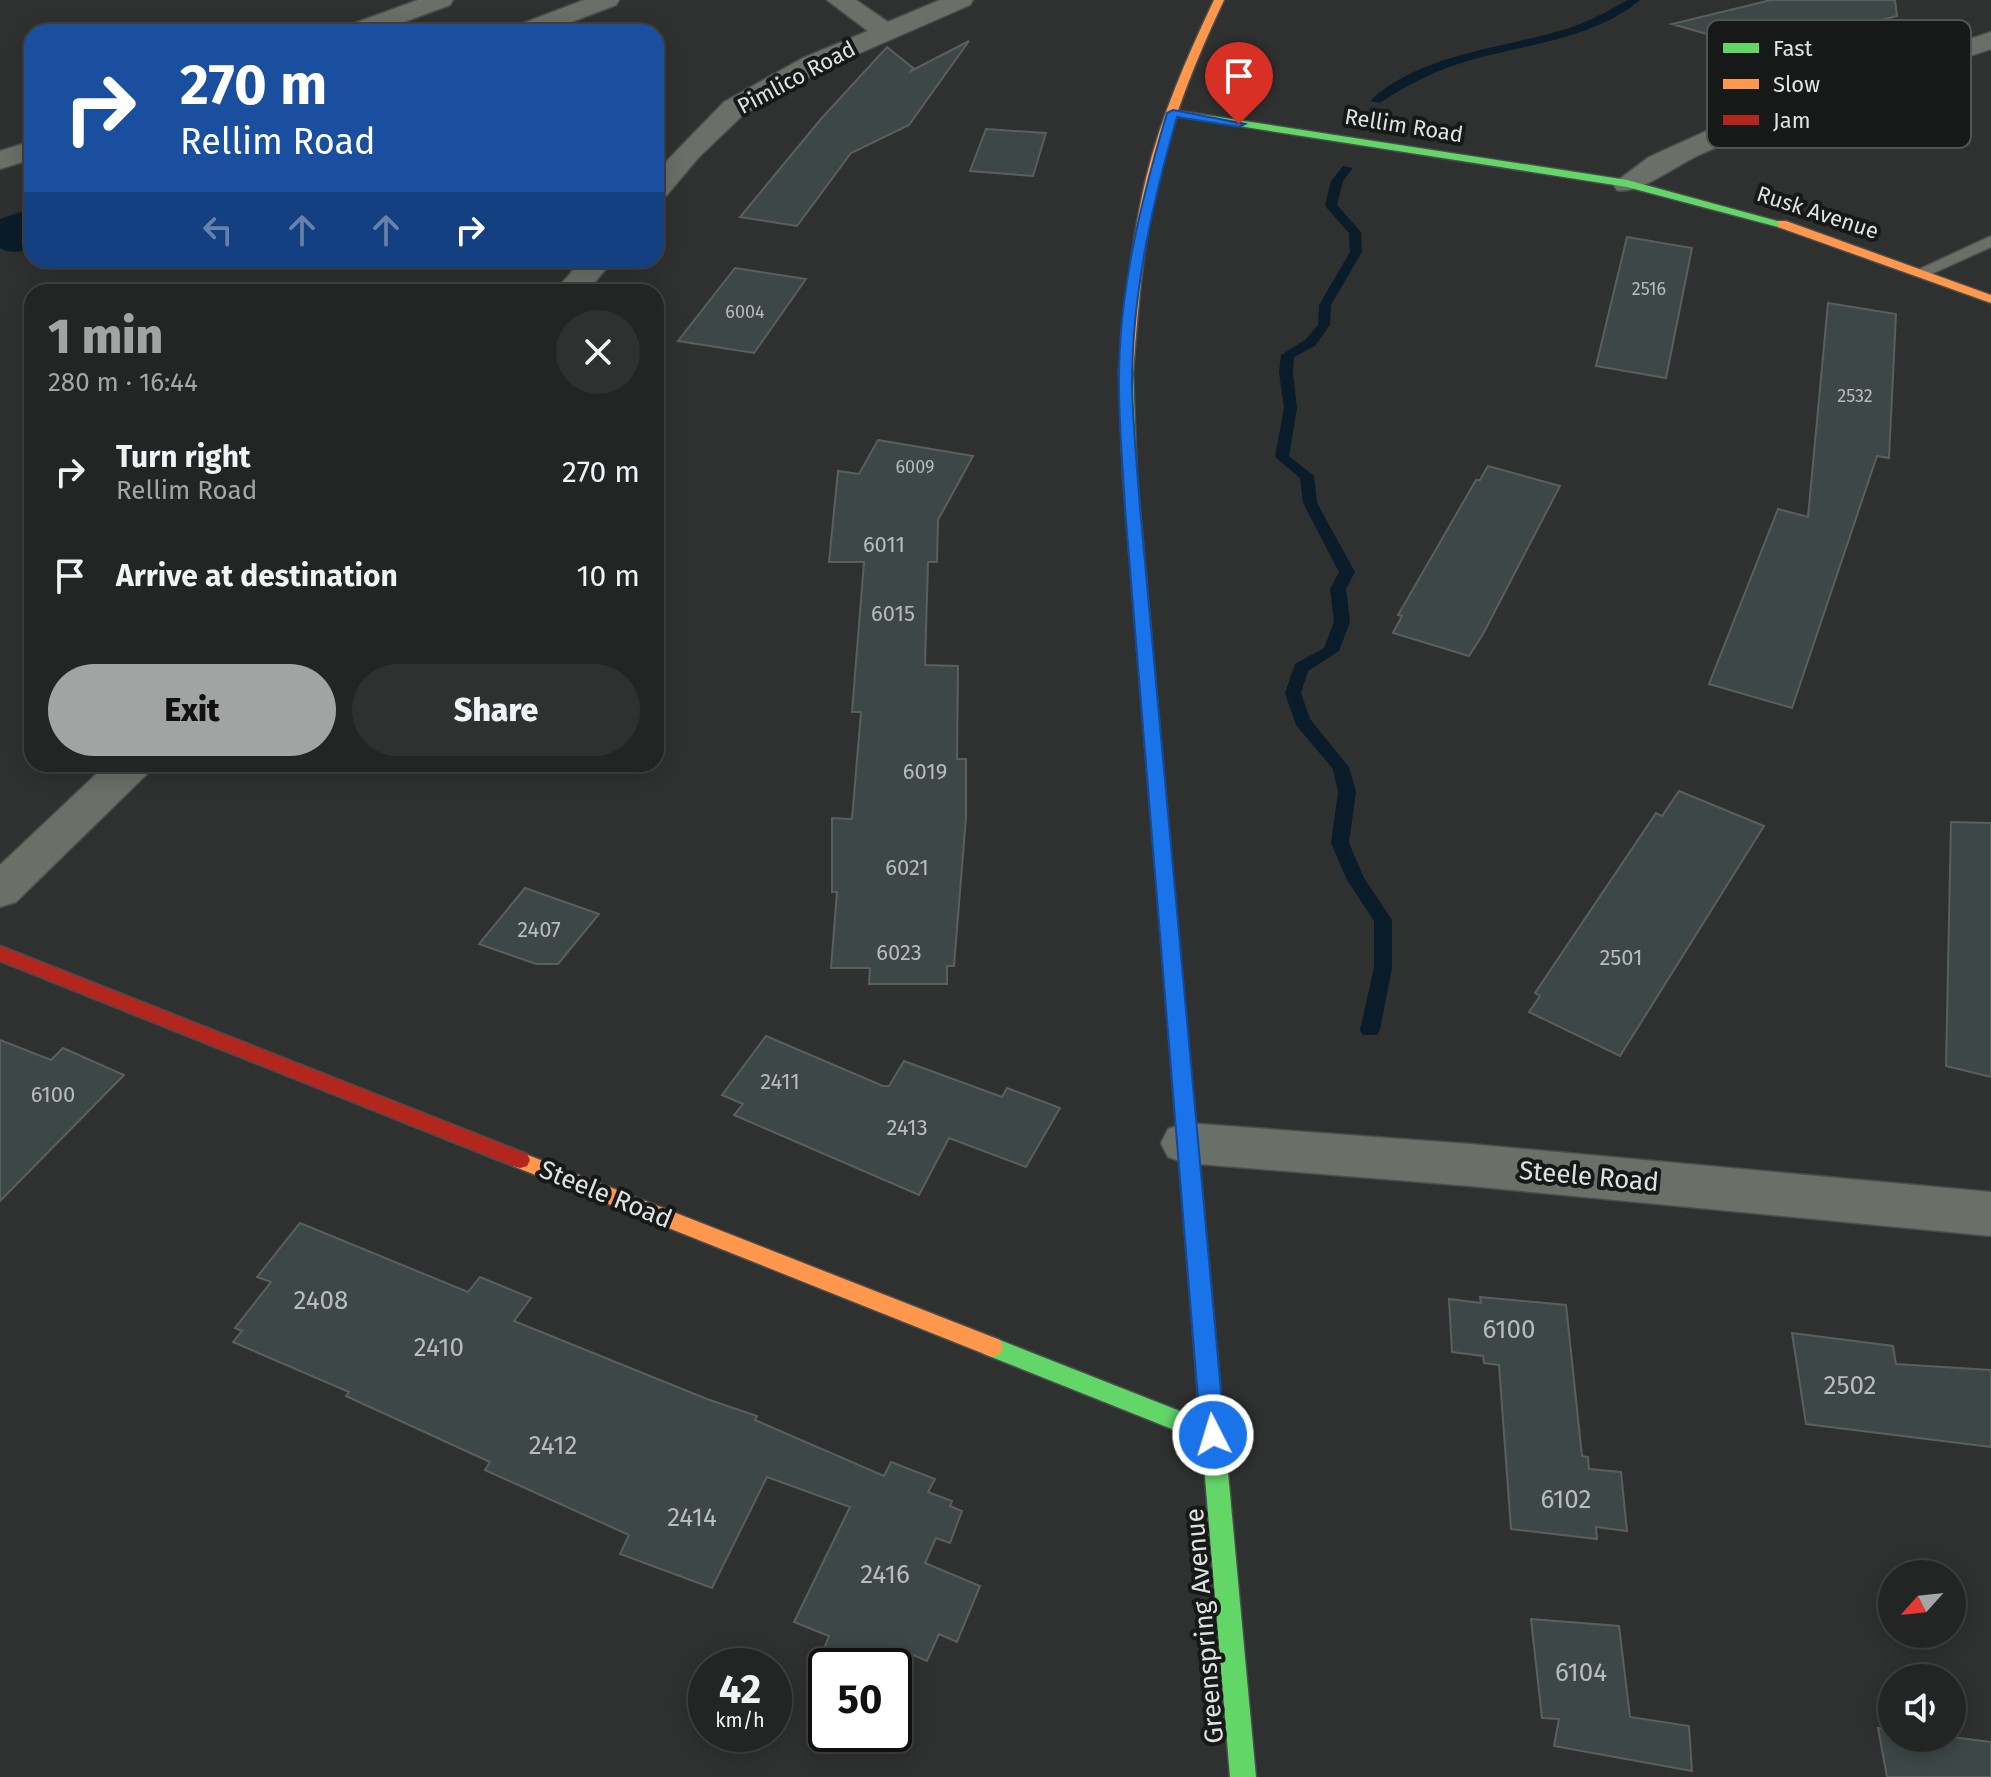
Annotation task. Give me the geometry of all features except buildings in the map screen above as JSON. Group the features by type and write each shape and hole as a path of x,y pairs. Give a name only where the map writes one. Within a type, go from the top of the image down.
{"main road":[{"name":"Greenspring Avenue","path":"1219,0 1187,67 1147,201 1133,291 1125,383 1130,477 1186,1143 1243,1777"},
{"name":"Rellim Road","path":"1173,113 1627,184"},
{"name":"Rusk Avenue","path":"1627,184 1801,230 1991,299"},
{"name":"Steele Road","path":"0,953 1213,1435"}],"street":[{"path":"375,24 441,0"},
{"path":"543,24 607,0"},
{"path":"839,0 885,31"},
{"name":"Pimlico Road","path":"664,181 689,151 734,108 812,64 948,1"},
{"path":"1971,47 1991,40"},
{"path":"1627,184 1659,163 1707,141"},
{"path":"0,161 24,152"},
{"path":"577,284 591,268"},
{"path":"0,891 124,772"},
{"name":"Steele Road","path":"1186,1143 1470,1165 1991,1214"}],"lane":[{"path":"1921,272 1991,241"}],"water":[{"path":"24,211 24,251 0,248 0,219"}],"waterway":[{"path":"1376,101 1399,85 1445,64 1577,29 1635,0"},
{"path":"1347,168 1337,181 1331,206 1355,232 1356,252 1325,305 1324,325 1310,343 1288,355 1286,372 1291,408 1282,457 1307,476 1310,503 1347,572 1338,589 1342,622 1331,651 1301,668 1293,693 1302,721 1341,767 1347,792 1340,843 1356,880 1383,920 1383,968 1370,1030"}],"traffic: fast":[{"path":"1173,113 1627,184 1782,224"},
{"path":"1126,373 1130,477 1174,988"},
{"path":"1202,1309 1243,1777"},
{"path":"992,1347 1213,1435"}],"traffic: slow":[{"path":"1126,373 1136,266 1153,176 1177,99 1219,0"},
{"path":"1782,224 1991,299"},
{"path":"520,1160 992,1347"}],"traffic: jam":[{"path":"0,953 520,1160"},
{"path":"1174,988 1202,1309"}],"route":[{"path":"1213,1435 1132,508 1125,383 1133,291 1147,201 1173,113 1239,124"}]}
